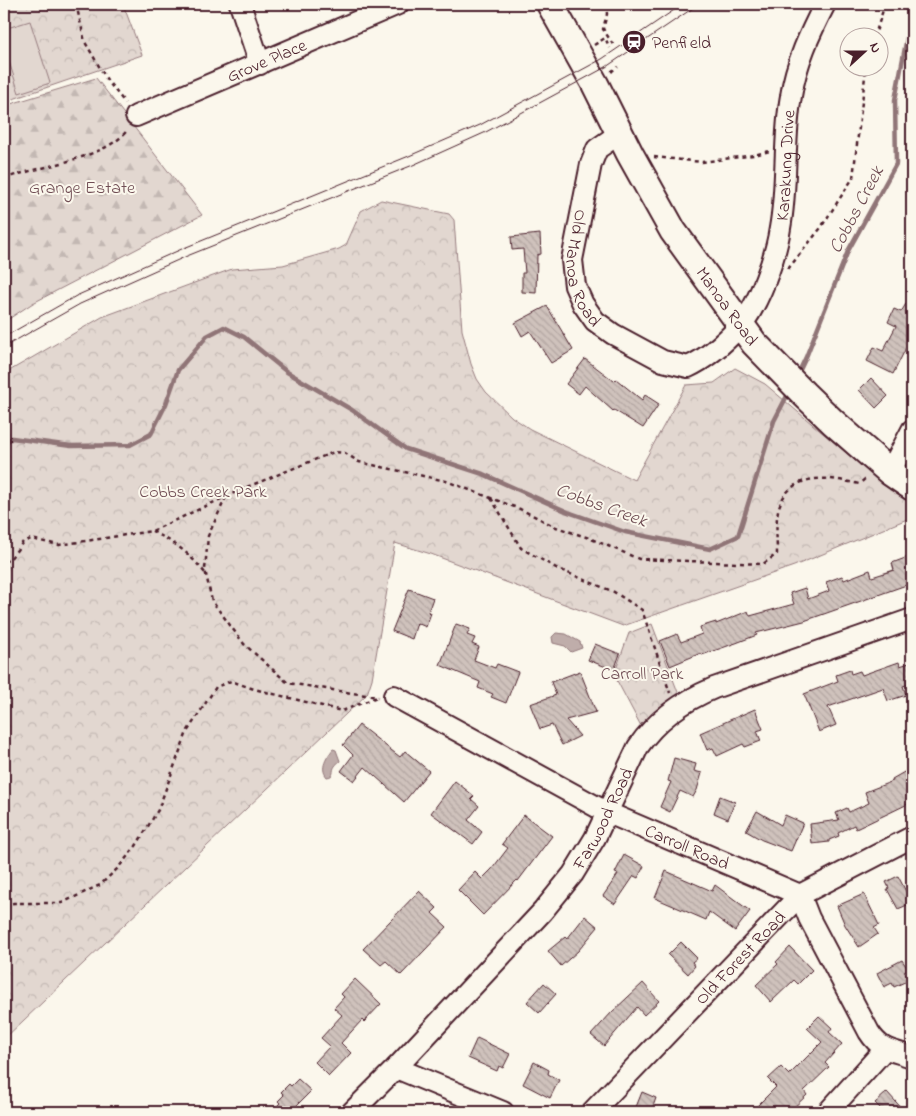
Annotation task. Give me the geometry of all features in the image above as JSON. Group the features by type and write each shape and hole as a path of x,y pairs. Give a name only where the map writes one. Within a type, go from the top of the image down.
{"main road":[{"name":"Manoa Road","path":"550,4 673,231 754,343 804,394 886,468 912,487"}],"street":[{"path":"240,4 260,64"},
{"name":"Grove Place","path":"136,116 398,4"},
{"name":"Karakung Drive","path":"679,366 688,368 697,363 741,325 756,301 774,255 781,227 791,96 797,71 811,32 825,4"},
{"name":"Old Manoa Road","path":"625,144 597,149 591,164 572,260 575,286 583,304 596,321 613,334 655,357 679,366"},
{"path":"886,468 912,430"},
{"name":"Farwood Road","path":"352,1112 396,1068 543,911 573,874 595,838 638,747 647,733 675,708 714,688 912,619"},
{"name":"Carroll Road","path":"386,696 606,812 800,894"},
{"name":"Old Forest Road","path":"592,1112 800,894 912,837"},
{"path":"800,894 810,918 869,1032 876,1042 885,1049 912,1057"},
{"path":"828,1112 885,1049"},
{"path":"396,1068 503,1112"}],"path":[{"path":"4,179 46,166 78,159 107,146 126,132 136,116 106,80 84,42 76,4"},
{"path":"592,46 605,38 612,47 603,29 607,14 606,4"},
{"path":"877,28 885,4"},
{"path":"788,269 820,228 853,178 865,78"},
{"path":"625,144 702,162 754,155 786,148"},
{"path":"4,562 10,559 23,542 31,539 59,545 152,531 226,496 334,452 344,453 359,462 446,481 520,509 556,526 639,559 763,564 777,554 779,509 787,490 811,478 836,478 859,484 886,468"},
{"path":"226,496 208,536 206,574 212,601 244,644 288,683 386,696"},
{"path":"491,498 521,548 556,568 614,592 642,610 675,708"},
{"path":"152,531 174,542 190,555 206,574"},
{"path":"4,904 62,904 100,885 118,868 136,846 158,810 187,732 216,687 231,681 254,689 342,710 386,696"}],"green space":[{"path":"4,4 123,4 142,55 4,102"},
{"path":"30,21 50,83 19,93 4,46 4,29"},
{"name":"Grange Estate","path":"96,78 202,215 33,303 4,322 4,106"},
{"name":"Cobbs Creek Park","path":"381,200 449,214 454,220 462,330 471,364 477,379 486,392 512,417 530,429 634,480 686,385 714,383 735,368 765,384 878,480 912,503 912,517 794,566 623,626 431,554 395,543 372,679 367,694 4,1039 4,374 102,317 232,269 283,265 339,249 346,245 361,211"},
{"name":"Carroll Park","path":"652,624 679,695 641,726 614,675 629,633"}],"shaded area":[{"path":"556,633 566,634 580,642 582,648 571,652 565,646 553,643 552,637"},
{"path":"333,749 336,750 340,761 332,774 327,777 324,766 326,759"}],"building":[{"path":"540,234 541,254 537,255 536,293 522,292 522,273 525,273 523,249 512,250 511,237"},
{"path":"912,294 912,344 909,342 893,374 867,361 874,347 883,351 896,326 888,322 894,309 901,312"},
{"path":"547,306 573,350 551,363 530,331 522,336 515,323"},
{"path":"585,359 614,381 616,379 642,400 645,395 659,404 643,428 613,411 585,386 579,394 566,384"},
{"path":"871,378 888,396 876,408 859,390"},
{"path":"908,557 912,571 912,583 804,621 756,633 757,635 702,655 701,653 670,666 660,641 677,634 681,642 702,634 700,627 716,622 716,624 748,611 750,616 794,604 790,593 805,588 808,599 829,591 826,582 842,576 844,580 870,570 872,577 894,570 892,563"},
{"path":"409,589 433,598 428,612 431,613 426,627 417,623 412,639 392,631"},
{"path":"456,624 470,629 467,635 475,638 472,644 479,647 474,660 495,668 497,664 518,672 506,703 491,697 493,694 478,688 480,682 440,665"},
{"path":"595,644 620,654 614,670 588,660"},
{"path":"899,662 900,666 912,662 912,683 903,686 906,695 888,701 883,688 828,707 836,725 819,732 804,694 838,681 836,675 850,670 851,674 860,671 862,675"},
{"path":"580,671 596,712 566,720 580,736 562,745 552,725 540,729 530,704 556,695 551,682"},
{"path":"755,709 763,729 757,731 761,741 745,747 743,744 717,756 713,748 707,750 700,733"},
{"path":"359,725 400,757 405,751 429,771 404,802 365,767 354,781 341,771 353,755 343,745"},
{"path":"674,758 696,764 694,771 702,773 693,797 680,791 670,812 660,807 671,782 668,781"},
{"path":"906,771 912,782 912,802 856,829 854,825 838,833 839,836 829,840 829,842 812,844 810,824 839,820 836,813 847,808 849,812 869,803 865,792 893,781 892,779"},
{"path":"455,781 474,796 471,799 479,806 468,820 482,832 473,844 431,813"},
{"path":"720,796 735,802 728,819 714,813"},
{"path":"757,811 781,825 785,815 803,823 791,851 762,840 746,831"},
{"path":"524,815 552,836 518,881 483,915 458,890 475,872 482,879 492,869 508,848 502,844"},
{"path":"624,855 644,866 638,878 634,876 615,904 603,896 618,874 615,873"},
{"path":"666,871 712,891 715,885 750,911 735,931 709,912 706,920 655,898"},
{"path":"898,876 912,903 898,909 887,889 889,888 886,882"},
{"path":"419,891 437,908 432,913 447,927 401,975 386,961 381,965 363,949"},
{"path":"864,894 879,925 874,928 878,934 859,947 845,925 837,906"},
{"path":"585,916 598,927 578,951 561,966 548,951 565,937 567,939"},
{"path":"681,942 697,958 692,962 695,966 688,974 668,955"},
{"path":"790,947 812,970 798,984 794,980 771,1002 756,985 778,964 776,962"},
{"path":"902,960 908,969 904,971 909,980 894,987 892,983 884,987 877,973"},
{"path":"355,979 381,1004 364,1022 362,1020 341,1043 351,1053 329,1076 315,1062 330,1046 321,1038 342,1015 334,1008 344,997 341,994"},
{"path":"544,983 556,994 539,1013 527,1002"},
{"path":"643,983 659,1001 644,1015 637,1007 604,1046 591,1035"},
{"path":"819,1016 832,1028 829,1032 842,1044 825,1063 829,1067 804,1091 807,1095 789,1112 751,1112 776,1087 768,1079 781,1067 789,1075 822,1042 807,1028"},
{"path":"477,1038 510,1054 503,1068 499,1066 497,1071 468,1058"},
{"path":"534,1062 549,1070 548,1074 559,1080 550,1098 523,1084"},
{"path":"298,1079 311,1091 290,1112 271,1112 280,1103 278,1101 284,1095 281,1092"},
{"path":"642,1092 656,1098 651,1112 634,1112"},
{"path":"887,1092 905,1112 884,1112 875,1103"}],"waterway":[{"name":"Cobbs Creek","path":"797,376 848,251 896,164 895,100 912,11"},
{"name":"Cobbs Creek","path":"4,443 12,438 71,446 130,445 151,434 166,404 178,370 207,336 224,327 244,337 287,372 352,410 406,449 483,474 568,512 625,532 710,549 738,536 774,421 789,392"}],"tram line":[{"path":"4,337 76,296 184,248 480,125 602,59 683,4"},
{"path":"4,347 80,304 187,256 413,165 484,133 606,67 699,4"}],"place":[{"name":"Penfield","path":"634,42"}]}
